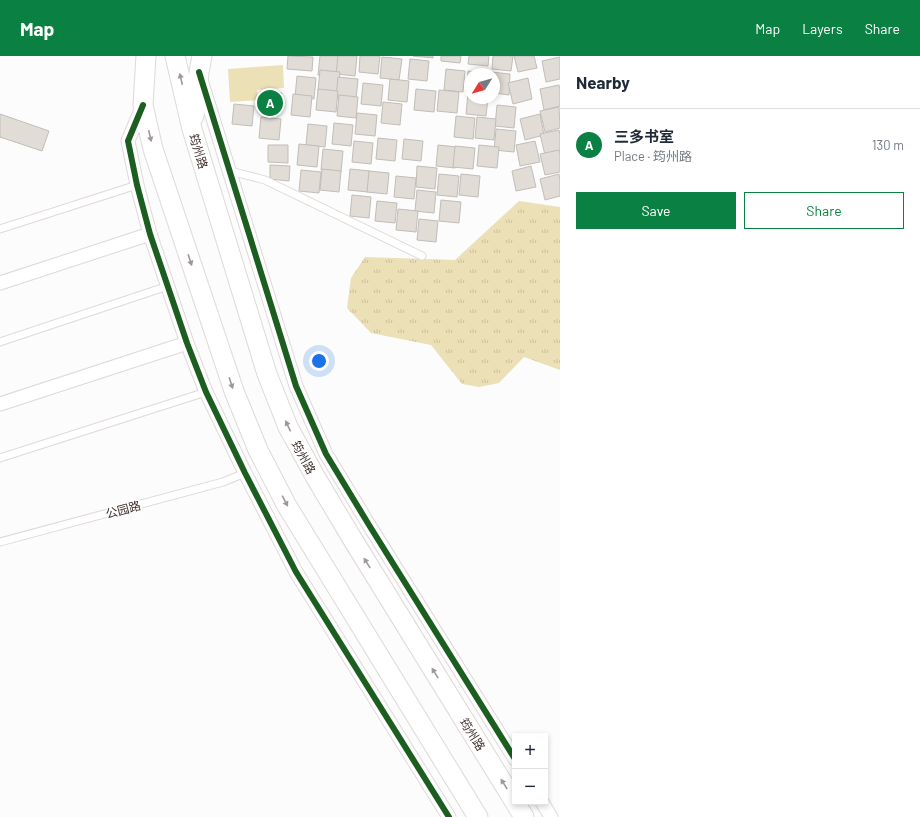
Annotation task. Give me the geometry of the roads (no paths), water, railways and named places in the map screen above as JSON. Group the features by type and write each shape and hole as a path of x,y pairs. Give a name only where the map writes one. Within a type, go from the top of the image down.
{"main road":[{"path":"146,56 143,105 153,149 234,391 258,450 287,506 478,817"},
{"name":"筠州路","path":"175,56 192,129 267,374 288,427 353,540 524,817"},
{"path":"192,129 200,64"}],"street":[{"path":"200,64 230,171 296,386 326,454 512,754"},
{"path":"143,105 128,140 137,185 150,234 187,343 206,392 245,473 296,572 449,817"},
{"path":"0,284 150,234"},
{"path":"0,404 187,343"},
{"path":"544,805 551,817"}],"lane":[{"path":"230,171 265,180 422,256"},
{"path":"0,229 137,185"},
{"path":"0,342 168,286"},
{"path":"0,458 206,392"},
{"name":"公园路","path":"0,542 223,482 245,473"}],"place":[{"name":"三多书室","path":"270,103"}]}
